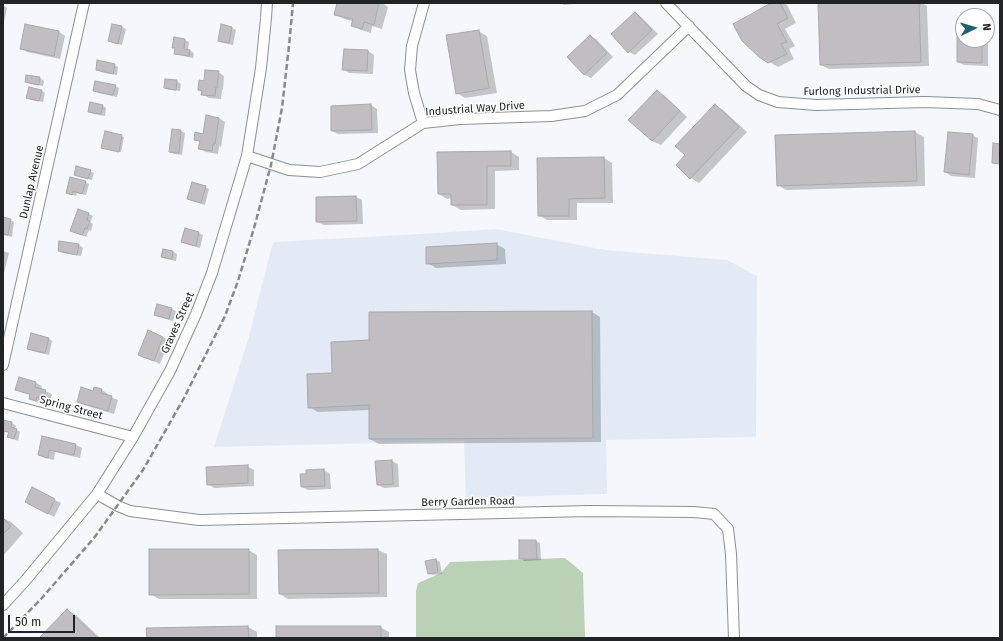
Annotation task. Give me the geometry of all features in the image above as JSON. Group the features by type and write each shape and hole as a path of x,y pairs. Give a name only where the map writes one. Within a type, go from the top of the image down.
{"street":[{"name":"Dunlap Avenue","path":"3,365 84,3"},
{"name":"Graves Street","path":"3,605 25,581 97,494 133,437 170,371 196,314 212,273 247,156 262,68 267,3"},
{"path":"423,123 414,93 410,70 412,46 424,3"},
{"name":"Furlong Industrial Drive","path":"666,3 746,86 759,95 778,102 816,106 925,102 978,104 1000,110"},
{"name":"Industrial Way Drive","path":"247,156 289,170 320,172 358,164 423,123 460,119 551,116 585,111 617,95 688,26"},
{"name":"Spring Street","path":"3,403 133,437"},
{"name":"Berry Garden Road","path":"97,494 130,511 199,520 590,511 694,512 714,514 728,529 732,554 734,638"}],"shaded area":[{"path":"496,229 605,250 727,260 757,276 756,437 606,440 607,494 466,498 464,441 214,447 248,340 273,242"}],"green space":[{"path":"565,558 583,573 585,638 416,638 416,591 418,583 441,573 450,562"}],"building":[{"path":"337,3 379,3 374,25 364,22 362,29 351,26 353,19 334,15"},
{"path":"771,3 780,3 788,18 777,24 787,42 781,44 787,54 768,63 759,57 742,41 733,24"},
{"path":"818,3 919,3 921,62 820,65"},
{"path":"635,12 652,30 628,53 611,34"},
{"path":"25,24 59,31 54,56 20,49"},
{"path":"112,24 122,26 118,44 108,41"},
{"path":"221,24 232,27 229,43 218,41"},
{"path":"479,30 489,88 456,94 446,35"},
{"path":"590,35 607,53 584,75 567,57"},
{"path":"174,37 185,39 184,49 190,50 189,56 174,54 175,48 172,48"},
{"path":"957,48 982,48 982,63 957,62"},
{"path":"344,49 368,50 367,71 342,70"},
{"path":"97,60 115,64 113,74 96,70"},
{"path":"205,70 219,71 215,96 201,95 202,91 198,90 199,80 204,81"},
{"path":"26,75 40,77 39,85 25,82"},
{"path":"165,79 177,80 176,90 164,88"},
{"path":"95,81 116,85 113,95 93,91"},
{"path":"29,87 42,90 39,101 26,98"},
{"path":"657,90 680,111 652,141 628,120"},
{"path":"90,102 103,105 101,114 88,112"},
{"path":"371,104 372,130 331,131 331,106"},
{"path":"715,104 739,127 690,179 676,165 685,155 675,146"},
{"path":"206,115 219,118 215,144 213,144 212,151 198,149 200,141 194,140 195,132 203,134"},
{"path":"172,129 181,130 179,153 169,152"},
{"path":"105,131 122,135 119,152 101,148"},
{"path":"915,131 917,181 777,186 775,135"},
{"path":"948,132 973,134 969,175 944,172"},
{"path":"993,143 1000,144 1000,164 992,163"},
{"path":"511,151 511,166 487,166 487,205 451,205 451,194 438,194 437,152"},
{"path":"604,157 605,198 569,199 569,216 538,216 537,158"},
{"path":"76,166 91,170 88,179 74,175"},
{"path":"70,177 86,181 82,194 73,191 72,195 66,193"},
{"path":"192,182 206,186 201,203 187,199"},
{"path":"356,196 357,221 316,222 316,197"},
{"path":"78,209 89,213 87,220 90,221 87,229 85,228 82,235 70,231"},
{"path":"3,217 11,219 8,235 3,234"},
{"path":"185,228 199,232 196,246 181,242"},
{"path":"59,241 79,244 77,255 58,251"},
{"path":"497,243 497,260 426,264 426,247"},
{"path":"163,249 173,251 172,259 161,257"},
{"path":"157,304 172,308 169,319 154,315"},
{"path":"592,311 593,438 369,439 369,405 308,408 307,374 332,373 331,342 369,340 369,312"},
{"path":"148,330 163,337 154,361 138,355"},
{"path":"31,333 49,338 45,353 27,349"},
{"path":"19,377 36,382 35,387 46,390 43,399 37,397 36,401 29,399 30,394 15,390"},
{"path":"81,387 93,391 94,387 102,389 101,393 112,396 108,411 77,402"},
{"path":"3,420 12,422 11,427 17,429 14,439 7,437 9,432 3,431"},
{"path":"42,436 76,444 74,455 49,450 48,458 38,455"},
{"path":"392,460 393,484 377,485 375,461"},
{"path":"248,465 248,483 207,485 206,467"},
{"path":"324,469 325,486 301,487 300,474 306,474 306,470"},
{"path":"32,487 55,499 48,514 25,502"},
{"path":"3,518 11,526 3,534"},
{"path":"519,540 536,540 537,559 519,559"},
{"path":"149,549 249,549 249,594 149,595"},
{"path":"378,549 379,593 279,594 278,550"},
{"path":"436,559 438,572 428,574 425,561"},
{"path":"67,609 97,638 39,638"},
{"path":"248,626 249,638 147,638 146,628"},
{"path":"276,626 381,626 381,638 276,638"}],"railway":[{"path":"3,638 41,599 94,538 143,470 184,398 225,316 238,281 271,165 282,108 293,3"}]}
